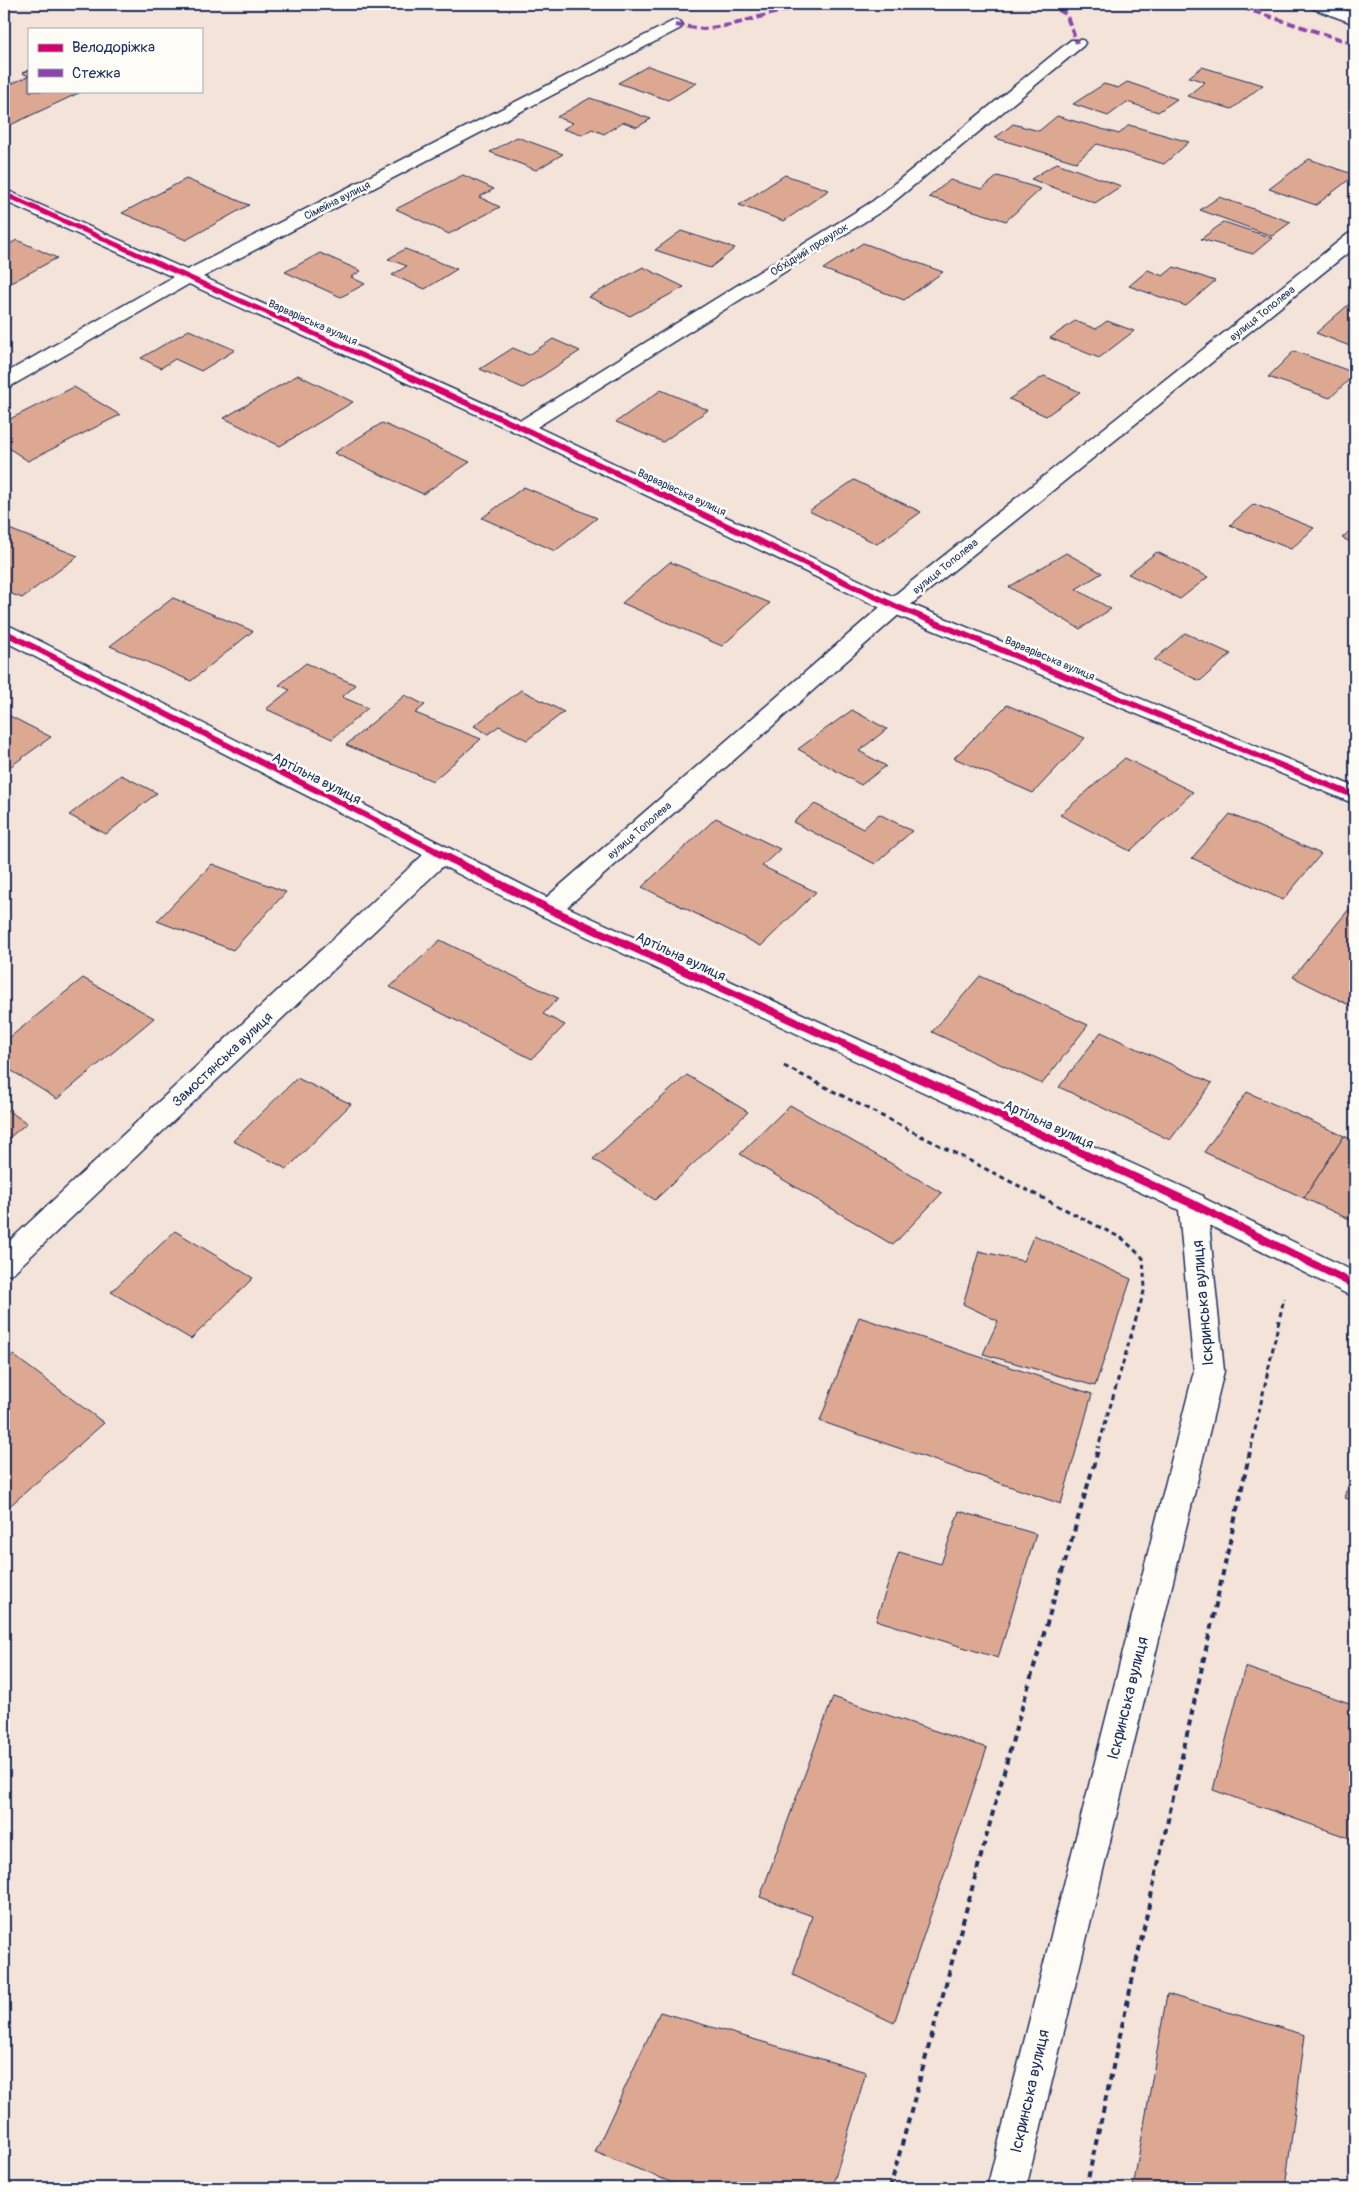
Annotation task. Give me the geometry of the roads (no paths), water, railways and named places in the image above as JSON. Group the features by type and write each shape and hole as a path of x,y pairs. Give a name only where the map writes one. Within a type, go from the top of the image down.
{"street":[{"path":"1315,4 1355,19"},
{"name":"Сімейна вулиця","path":"4,382 186,278 675,25"},
{"name":"Обхідний провулок","path":"522,428 879,205 1077,43"},
{"name":"Варварівська вулиця","path":"4,194 186,278 522,428 895,606 1355,796"},
{"name":"вулиця Тополева","path":"549,909 895,606 1355,238"},
{"name":"Артільна вулиця","path":"4,632 549,909 1193,1204 1355,1285"},
{"name":"Замостянська вулиця","path":"4,1264 440,854"},
{"name":"Іскринська вулиця","path":"1006,2188 1209,1371 1193,1204"}]}
